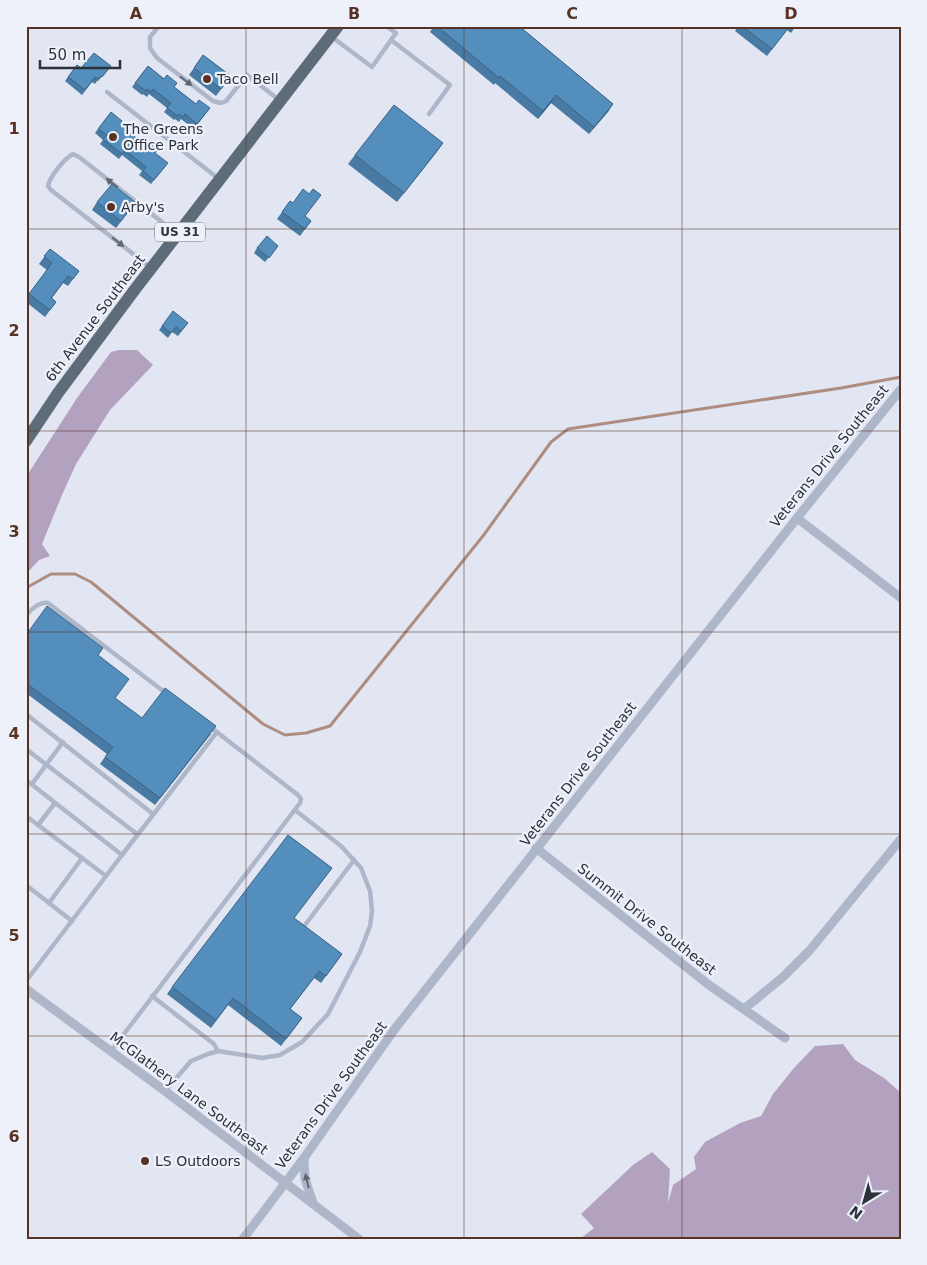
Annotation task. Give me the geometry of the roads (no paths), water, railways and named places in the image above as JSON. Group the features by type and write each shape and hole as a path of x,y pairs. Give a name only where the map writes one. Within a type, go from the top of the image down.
{"main road":[{"name":"6th Avenue Southeast","path":"26,441 58,393 151,268 334,31"}],"street":[{"name":"Veterans Drive Southeast","path":"243,1239 304,1158 394,1030 796,518 901,389"},
{"path":"796,518 901,598"},
{"path":"744,1009 783,977 810,950 901,839"},
{"name":"Summit Drive Southeast","path":"536,848 709,985 785,1038"},
{"name":"McGlathery Lane Southeast","path":"26,989 165,1091 359,1239"},
{"path":"304,1158 305,1179 313,1203"}],"lane":[{"path":"159,26 150,37 150,48 157,58 213,101 221,103 226,101 247,75 280,101"},
{"path":"334,31 372,67 396,33 386,26"},
{"path":"392,40 450,85 429,114"},
{"path":"108,92 220,180"},
{"path":"151,268 48,186 49,180 68,156 73,154 79,157 178,234"},
{"path":"26,615 41,603 48,602 171,696"},
{"path":"26,714 154,814"},
{"path":"110,1051 300,803 301,799 298,795 202,720"},
{"path":"26,981 217,732"},
{"path":"32,784 63,742"},
{"path":"26,750 137,834"},
{"path":"26,780 122,855"},
{"path":"38,825 56,803"},
{"path":"165,1091 191,1061 218,1051 262,1058 280,1055 302,1042 328,1014 360,952 370,926 372,911 370,891 361,868 341,846 295,810"},
{"path":"26,816 106,876"},
{"path":"49,903 82,858"},
{"path":"302,929 354,860"},
{"path":"26,885 72,921"},
{"path":"152,996 214,1044 218,1051"}],"waterway":[{"path":"26,588 51,574 75,574 91,582 263,724 285,735 306,733 330,726 483,536 551,442 568,429 841,388 901,377"}],"place":[{"name":"Taco Bell","path":"207,79"},
{"name":"The Greens Office Park","path":"113,137"},
{"name":"Arby's","path":"111,207"},
{"name":"LS Outdoors","path":"145,1161"}]}
